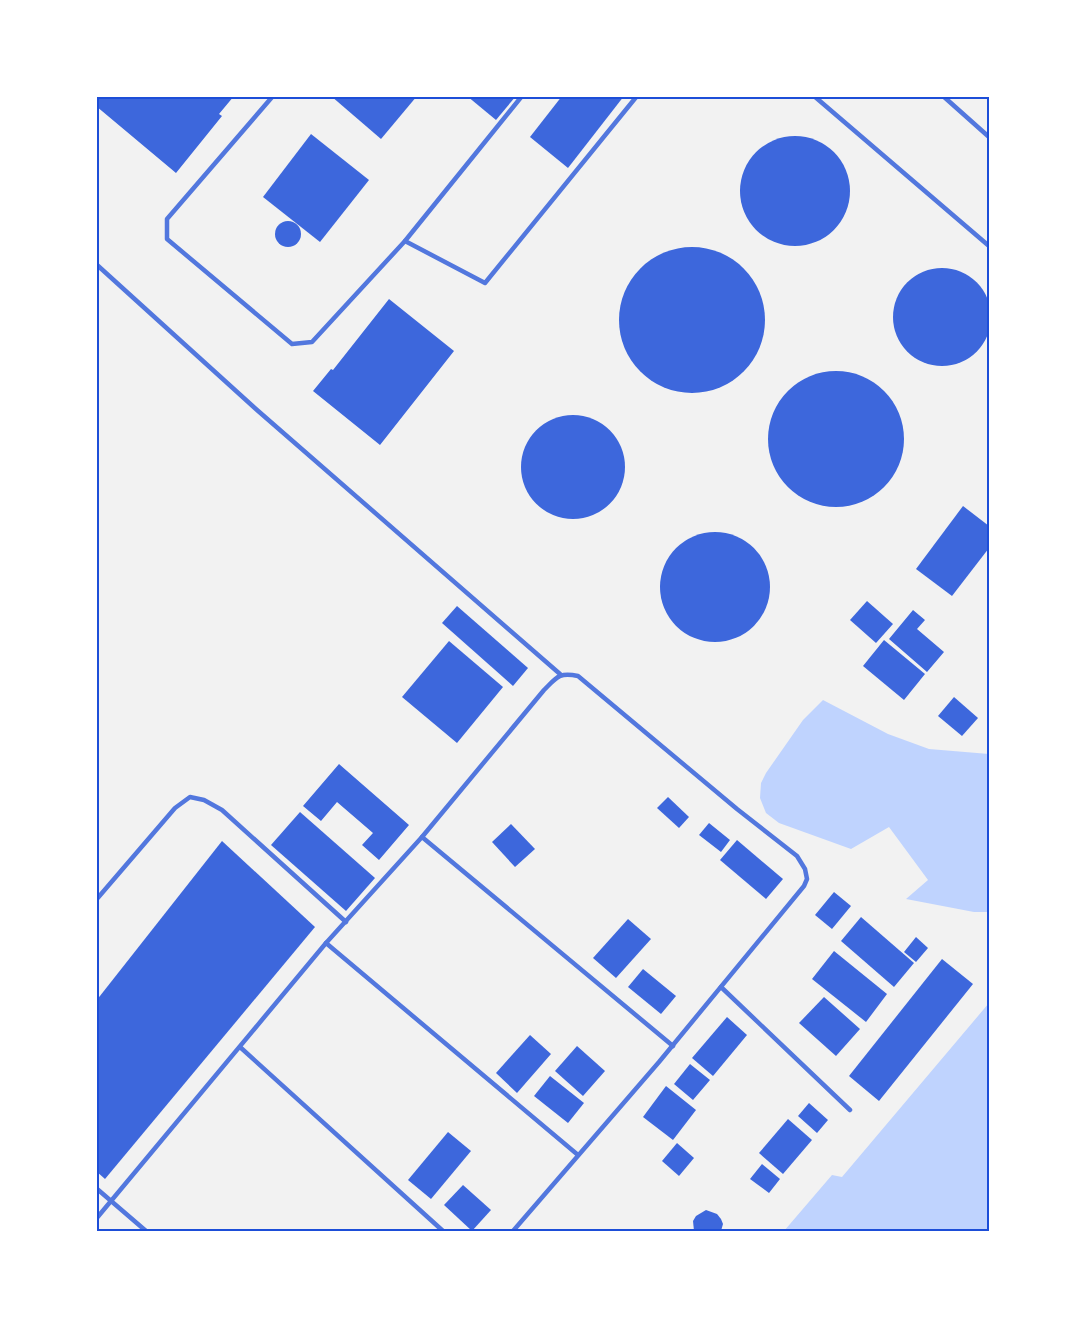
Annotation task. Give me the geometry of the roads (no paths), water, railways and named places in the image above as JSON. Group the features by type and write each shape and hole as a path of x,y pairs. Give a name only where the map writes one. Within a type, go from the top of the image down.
{"lane":[{"path":"273,96 167,219 167,239 292,344 312,342 405,242 522,96"},
{"path":"405,242 485,283 637,96"},
{"path":"814,96 989,246"},
{"path":"943,96 989,137"},
{"path":"96,264 257,410 560,674 578,676 797,856 805,869 807,879 804,886 673,1046 513,1231"},
{"path":"96,1219 326,943 422,837 544,690 560,674"},
{"path":"96,900 175,808 190,797 204,800 222,810 346,922"},
{"path":"422,837 673,1046"},
{"path":"326,943 578,1155"},
{"path":"721,987 850,1110"},
{"path":"240,1047 443,1231"},
{"path":"96,1188 146,1231"}],"water":[{"path":"823,700 888,734 929,749 989,754 989,912 974,912 906,899 928,880 889,827 851,849 779,823 766,813 760,798 761,783 766,773 803,720"},
{"path":"989,1003 989,1231 784,1231 832,1175 842,1177"}]}
